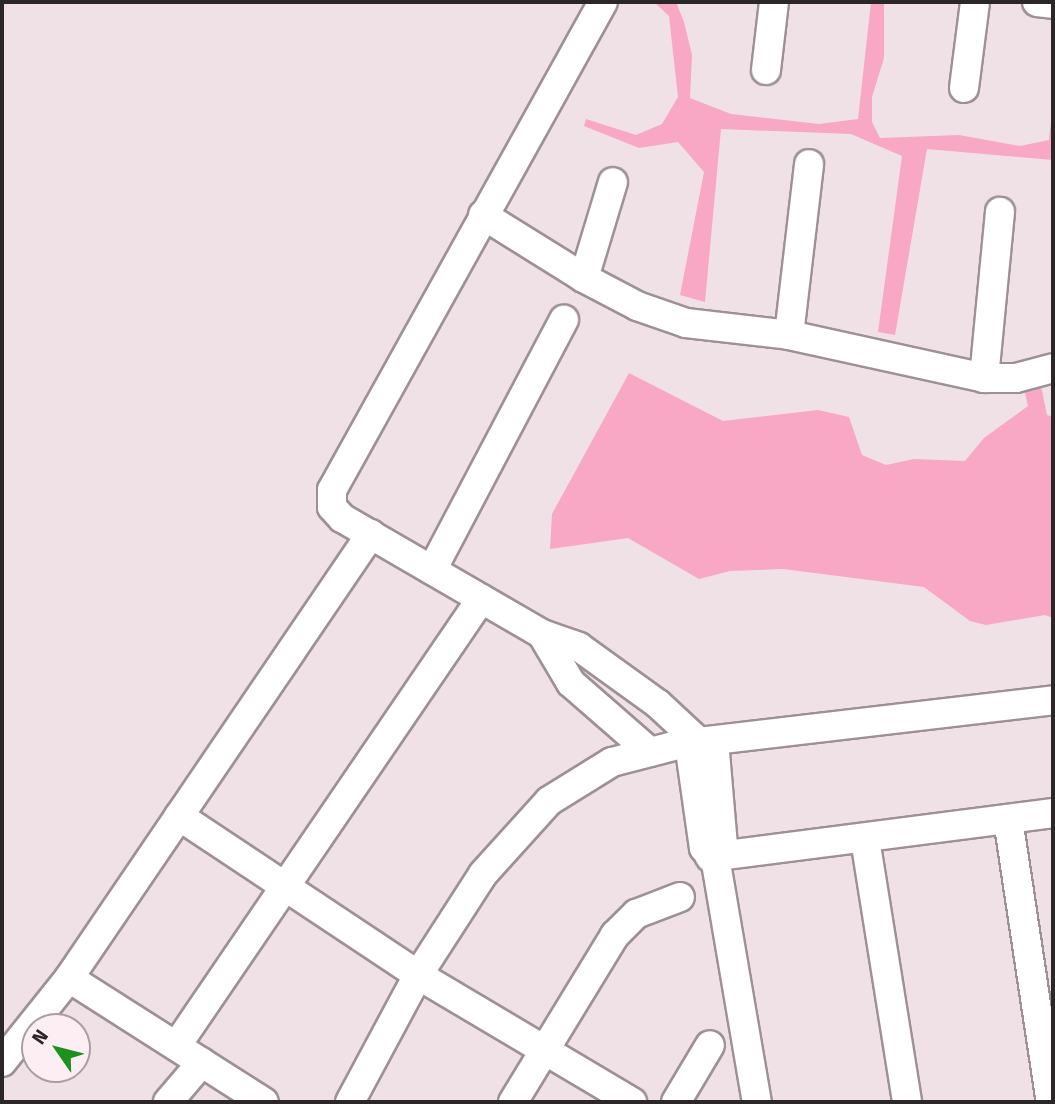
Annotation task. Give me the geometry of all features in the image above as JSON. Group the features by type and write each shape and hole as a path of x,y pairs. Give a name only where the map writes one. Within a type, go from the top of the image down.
{"street":[{"path":"603,2 332,490 332,507 342,518 542,634 579,647 610,667 701,742 709,816 757,1102"},
{"path":"766,70 774,2"},
{"path":"964,88 975,2"},
{"path":"1037,2 1053,4"},
{"path":"789,335 809,164"},
{"path":"584,278 613,182"},
{"path":"984,378 1000,212"},
{"path":"483,215 584,278 637,306 686,323 789,335 984,378 1016,378 1053,368"},
{"path":"432,570 564,320"},
{"path":"2,1062 69,978 371,534"},
{"path":"177,1045 481,599"},
{"path":"542,634 571,683 650,752"},
{"path":"350,1102 418,975 483,874 549,801 611,762 701,742 1053,700"},
{"path":"716,858 1053,813"},
{"path":"179,817 287,884 418,975 632,1102"},
{"path":"1008,819 1051,1102"},
{"path":"865,839 907,1102"},
{"path":"513,1102 615,935 636,914 680,897"},
{"path":"69,978 264,1102"},
{"path":"676,1102 710,1045"},
{"path":"169,1102 202,1062"}],"shaded area":[{"path":"654,2 676,2 684,22 692,55 690,98 731,114 819,124 858,119 871,2 884,2 884,58 872,97 872,122 880,138 959,135 1020,146 1049,140 1053,102 1053,160 927,149 895,335 878,332 902,156 851,134 721,129 705,302 680,295 704,172 678,142 639,148 584,126 586,119 636,135 662,124 678,97 669,16"},
{"path":"1053,353 1053,365 1040,381 1047,415 1053,417 1053,618 1045,615 986,625 970,621 924,587 783,569 730,571 699,579 628,538 550,549 552,514 629,373 723,421 818,410 849,417 862,455 886,465 914,459 965,461 984,438 1028,406 1018,362"}]}
